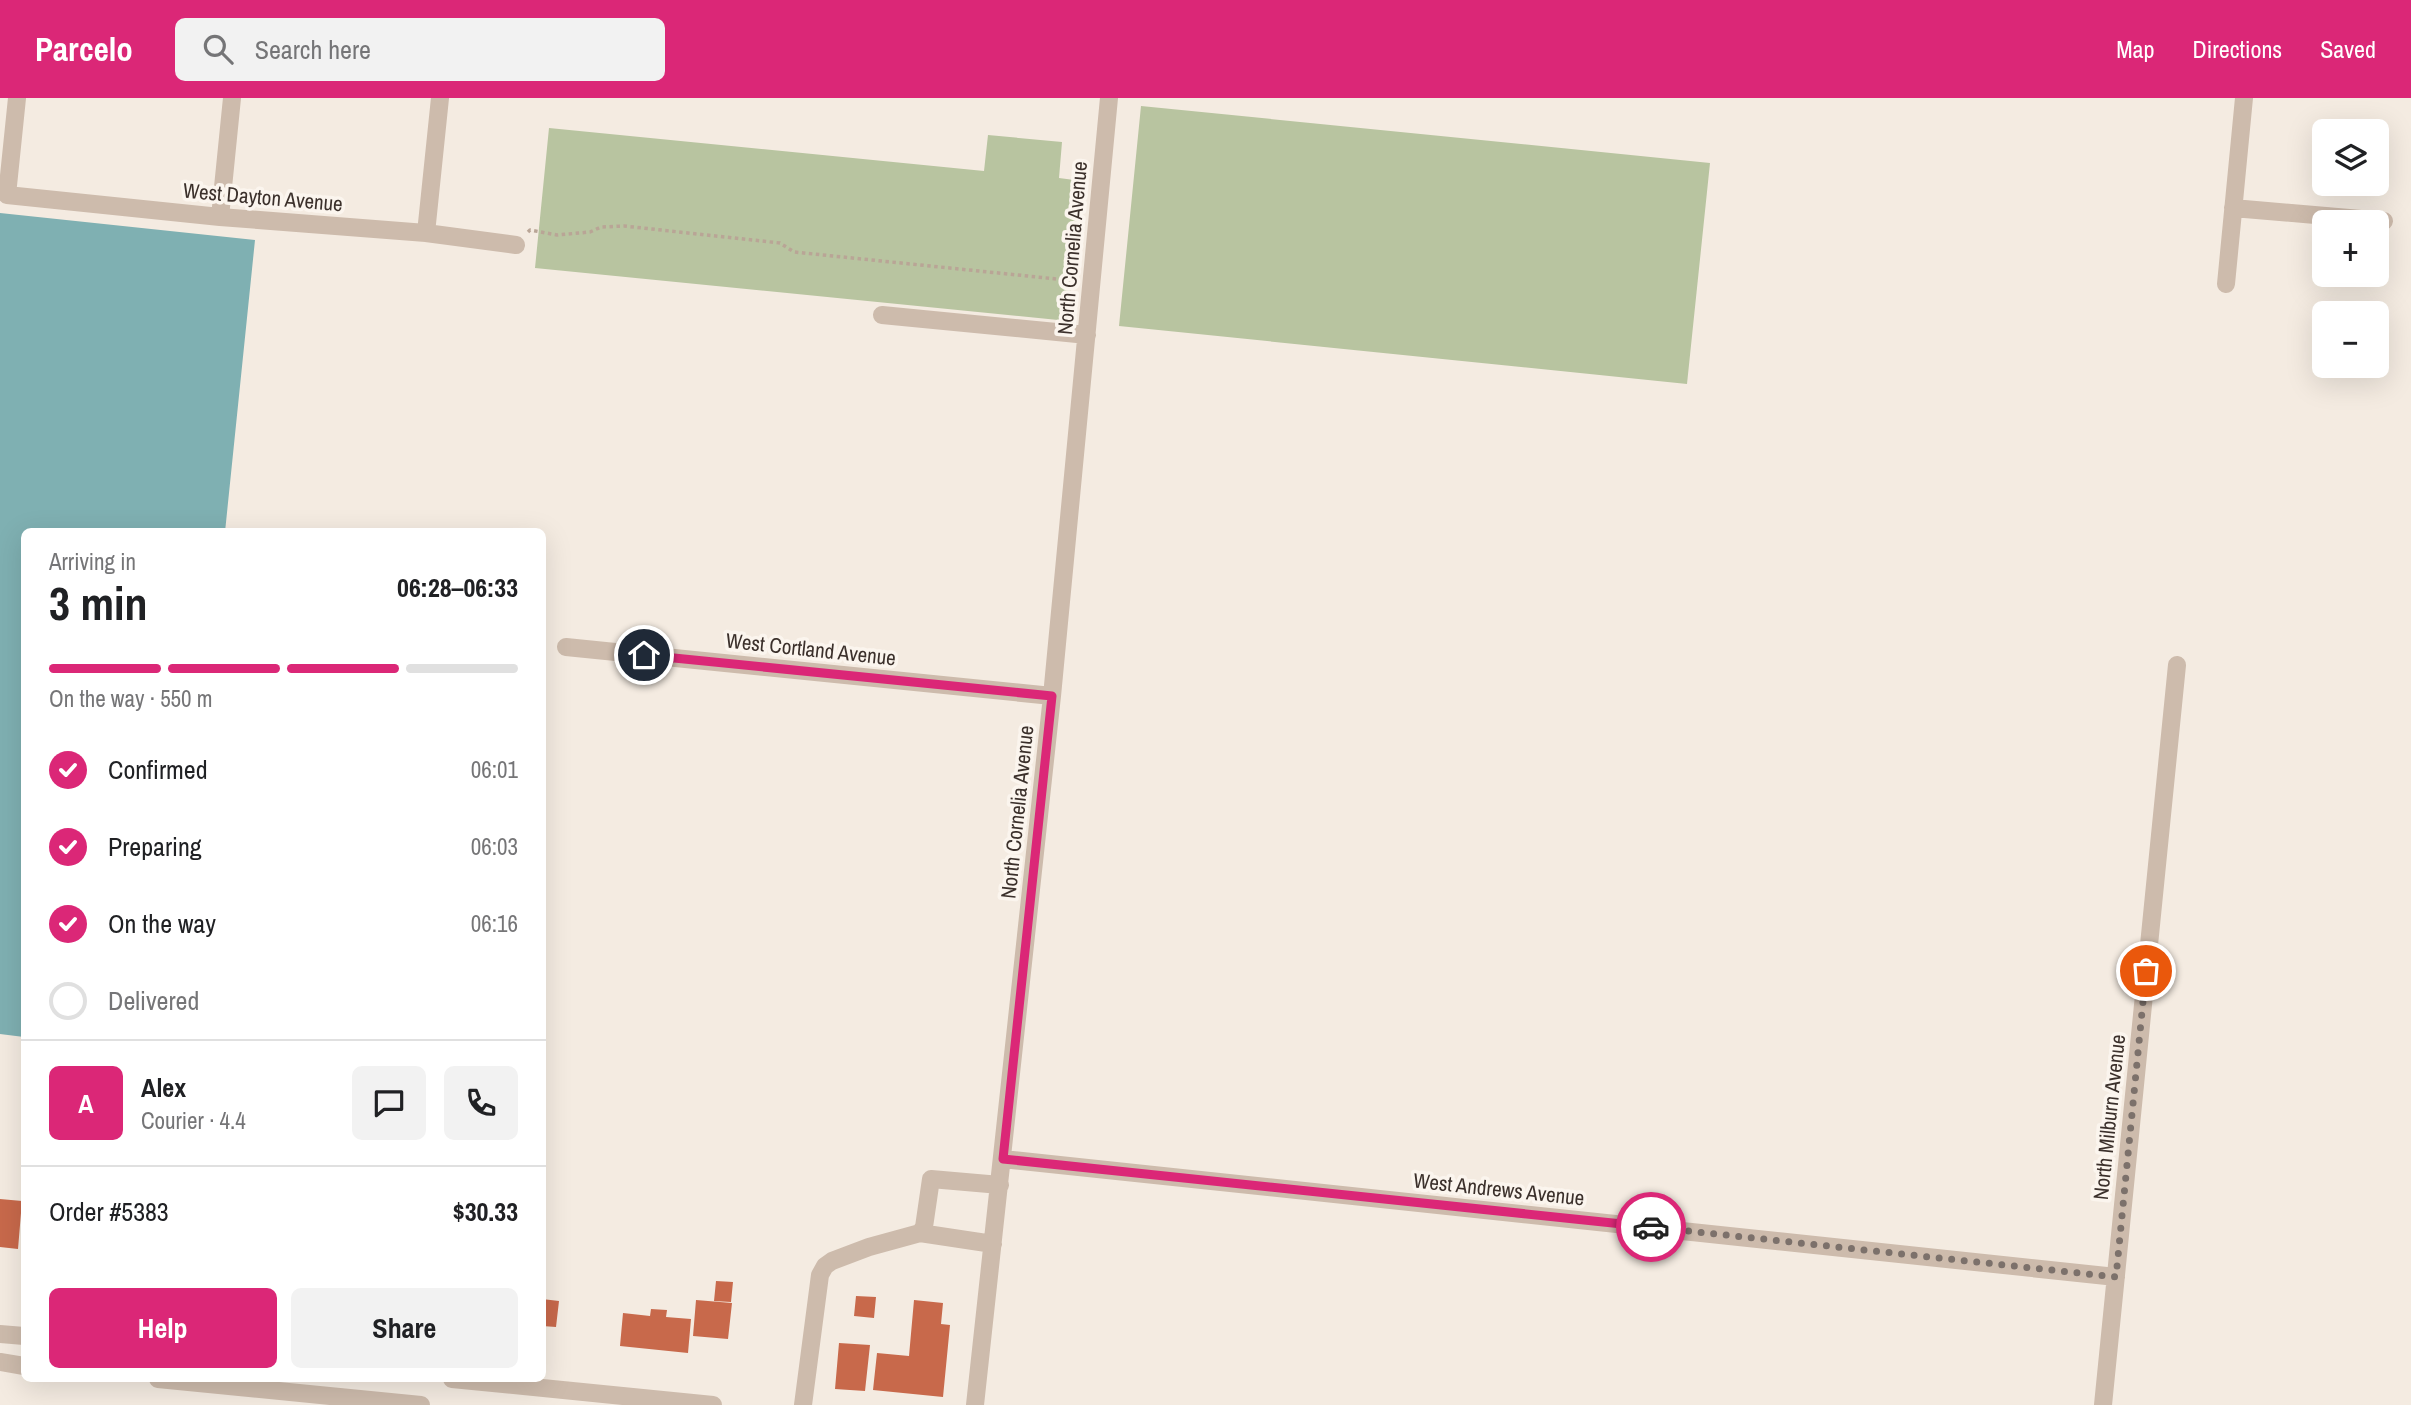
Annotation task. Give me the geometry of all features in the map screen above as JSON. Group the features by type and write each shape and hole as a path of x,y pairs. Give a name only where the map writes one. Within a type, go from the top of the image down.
{"street":[{"path":"220,217 232,98"},
{"path":"426,233 440,98"},
{"name":"North Cornelia Avenue","path":"975,1405 1052,696 1109,98"},
{"path":"2226,284 2244,98"},
{"name":"West Dayton Avenue","path":"11,109 7,195 220,217 426,233 516,245"},
{"path":"2233,208 2312,214"},
{"path":"882,315 1087,335"},
{"name":"West Cortland Avenue","path":"566,647 1052,696"},
{"name":"North Milburn Avenue","path":"2103,1405 2176,665"},
{"name":"West Andrews Avenue","path":"1003,1159 2116,1277"},
{"path":"920,1233 924,1227 931,1179 1000,1185"},
{"path":"803,1405 820,1275 825,1266 869,1247 920,1233 993,1244"},
{"path":"0,1334 21,1336"},
{"path":"0,1362 21,1366"},
{"path":"188,1382 421,1405"},
{"path":"482,1382 713,1405"}],"path":[{"path":"516,245 530,230 557,235 624,226 780,243 794,252 1092,283"}],"green space":[{"path":"1141,106 1710,163 1687,384 1119,326"},
{"path":"549,128 984,171 988,135 1062,142 1059,178 1082,181 1068,321 535,268"}],"water":[{"path":"0,213 255,240 225,528 21,528 21,1037 0,1034"}],"building":[{"path":"0,1199 21,1201 18,1249 0,1247"},
{"path":"716,1281 733,1282 731,1302 714,1301"},
{"path":"856,1296 876,1297 874,1318 854,1316"},
{"path":"546,1299 559,1301 556,1327 546,1326"},
{"path":"696,1300 732,1303 728,1339 693,1336"},
{"path":"914,1300 943,1303 941,1324 950,1325 943,1397 873,1390 877,1353 909,1356"},
{"path":"651,1309 667,1310 666,1317 691,1319 688,1353 620,1346 623,1313 650,1316"},
{"path":"839,1343 870,1345 865,1391 835,1389"}],"way so far":[{"path":"1651,1227 2116,1277 2146,971"}],"route":[{"path":"644,655 1052,696 1003,1159 1651,1227"}]}
